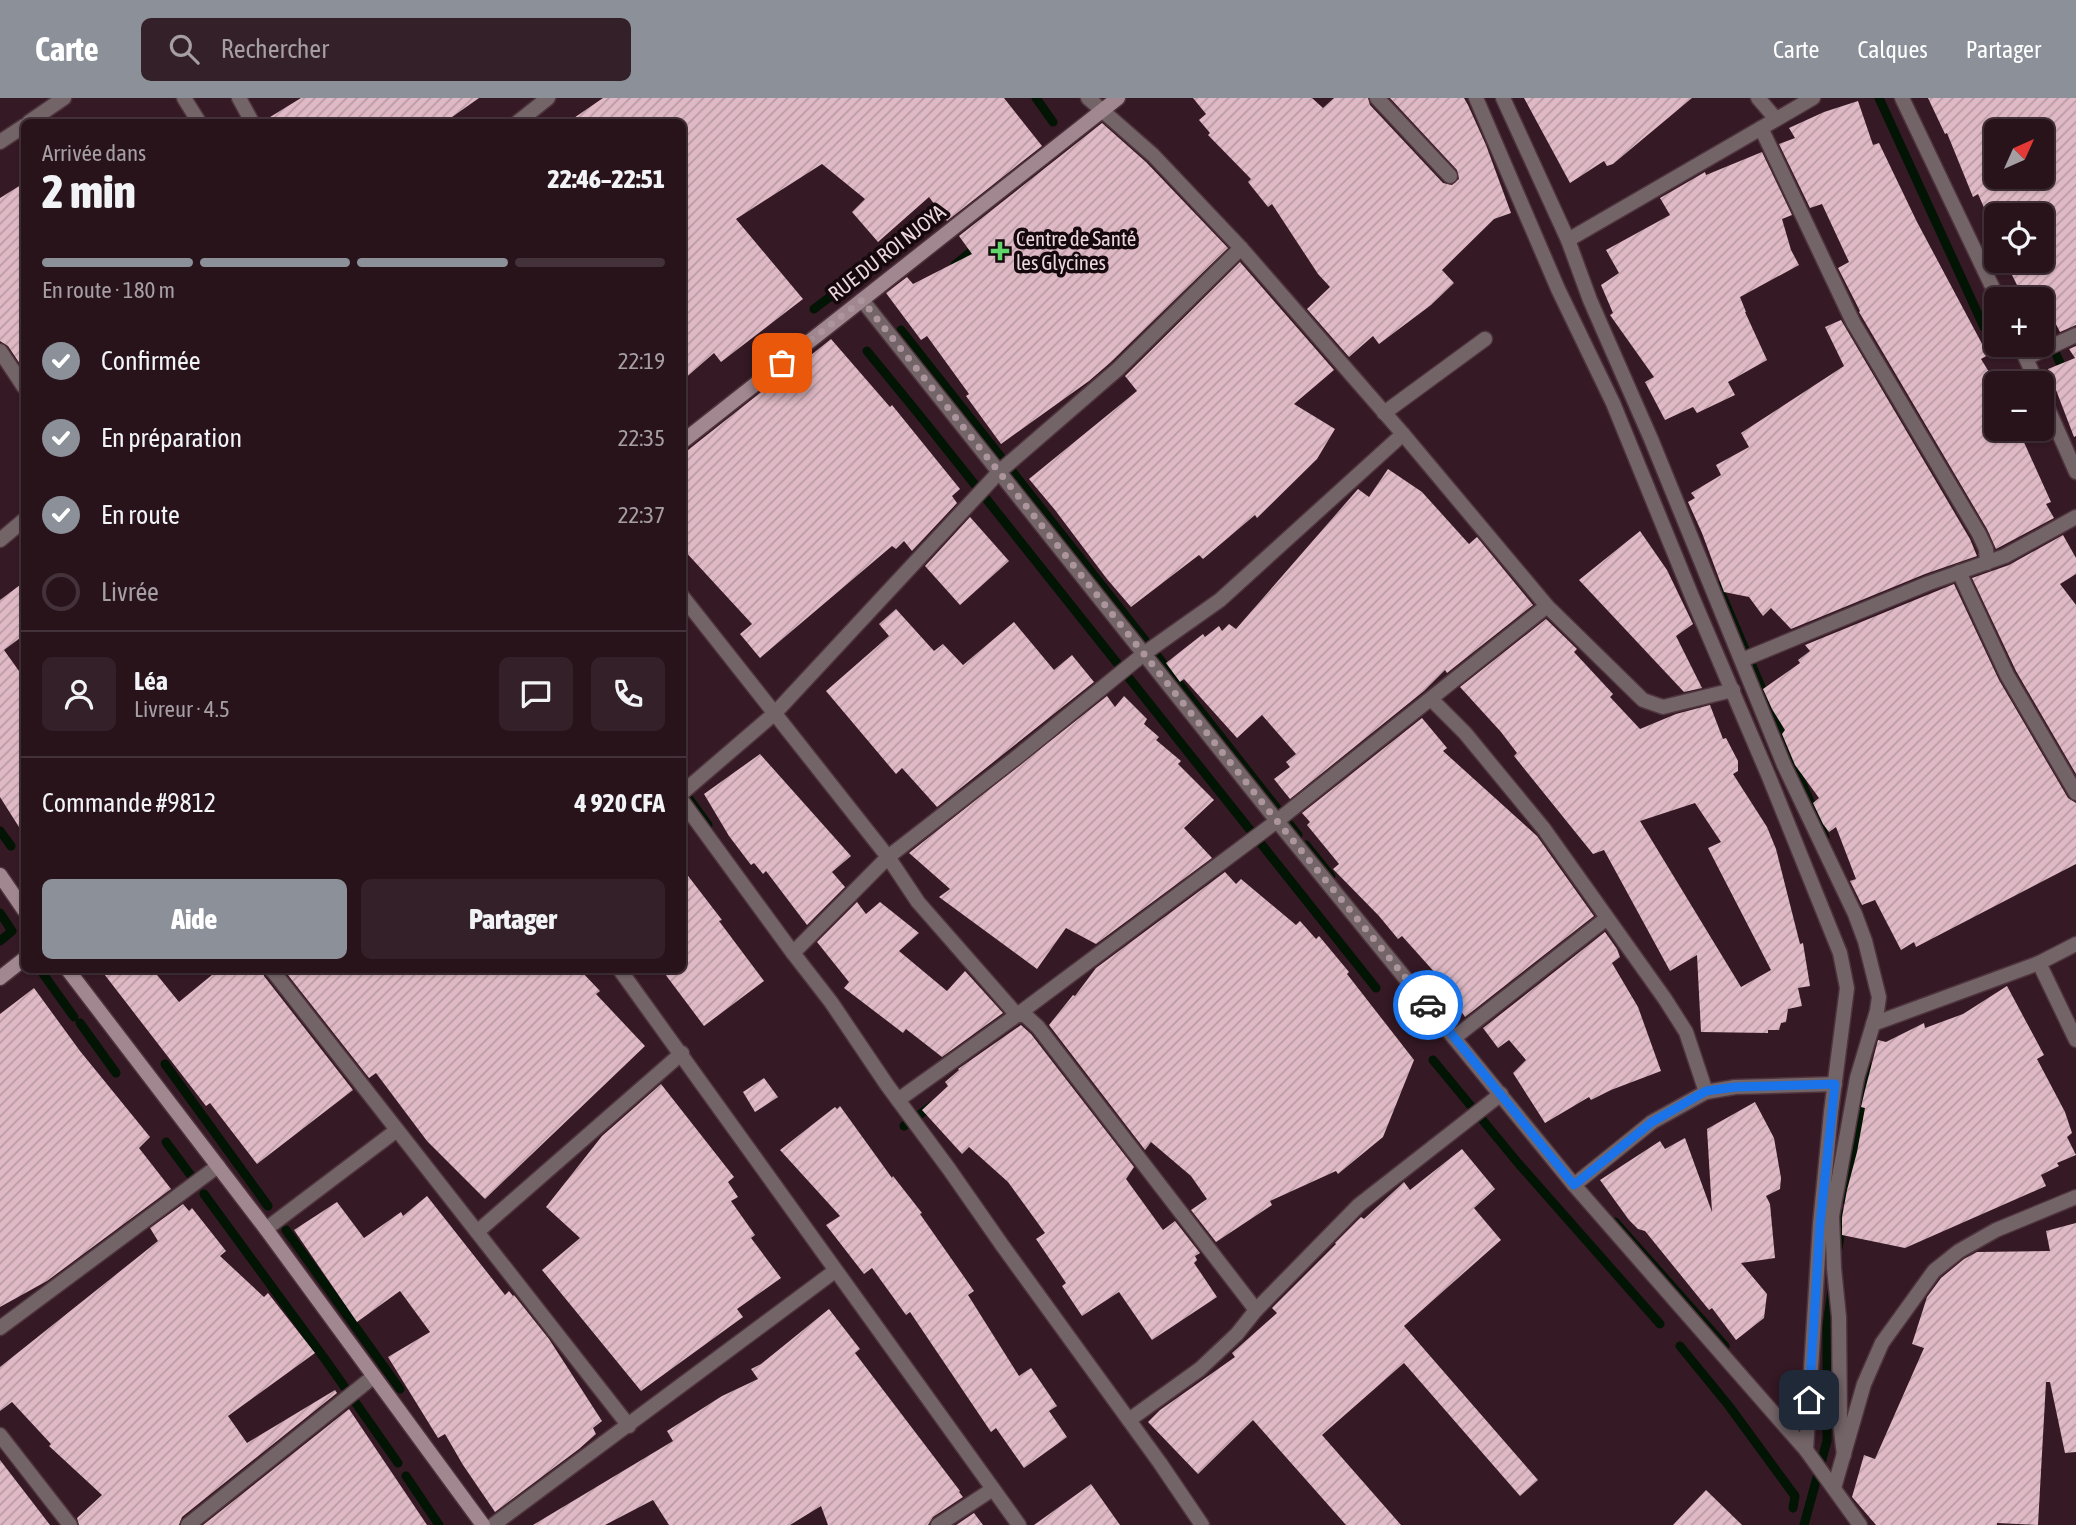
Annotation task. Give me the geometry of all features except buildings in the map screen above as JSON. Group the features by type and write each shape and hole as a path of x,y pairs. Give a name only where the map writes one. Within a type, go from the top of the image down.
{"street":[{"path":"33,119 64,98"},
{"path":"184,98 197,119"},
{"path":"239,98 250,119"},
{"path":"522,119 548,98"},
{"path":"1088,98 1153,155 1241,248 1403,434 1547,606 1643,700 1663,707 1733,690"},
{"name":"RUE DU ROI NJOYA","path":"686,439 1118,98"},
{"path":"1377,98 1450,176"},
{"path":"1476,98 1558,289 1613,403 1840,953 1847,988 1820,1224 1806,1450"},
{"path":"1503,98 1568,240 1590,300 1784,765 1865,941 1879,997 1857,1078 1832,1216 1839,1317 1840,1422 1844,1455"},
{"path":"1758,98 1776,119"},
{"path":"1568,240 1813,98"},
{"path":"1902,98 1992,287"},
{"path":"0,142 21,127"},
{"path":"1761,128 1853,322 1979,534 1986,549 1987,563"},
{"path":"686,790 775,713 1000,471 1118,369 1241,248"},
{"path":"862,300 1277,821 1574,1185 1806,1450 1860,1525"},
{"path":"2054,342 2076,335"},
{"path":"1384,413 1485,339"},
{"path":"0,351 21,382"},
{"path":"2054,422 2076,472"},
{"path":"793,953 888,857 1017,757 1144,653 1220,600 1403,434"},
{"path":"1742,660 1929,583 2005,556 2076,517"},
{"path":"0,540 21,522"},
{"path":"1959,572 2007,675 2076,793"},
{"path":"686,601 888,857 918,902 1017,1015"},
{"path":"898,1100 1277,821 1547,606"},
{"path":"1431,699 1465,733 1544,829 1665,999 1686,1032 1706,1091"},
{"path":"686,806 831,1002 1202,1525"},
{"path":"0,875 21,906"},
{"path":"1454,1038 1606,918"},
{"path":"1872,1024 2039,963 2076,944"},
{"path":"0,978 21,961"},
{"path":"2039,963 2076,1040"},
{"path":"70,973 218,1166 483,1525"},
{"path":"274,973 629,1426"},
{"path":"622,973 1019,1525"},
{"path":"1017,1015 1026,1014 1038,1027 1256,1310"},
{"path":"477,1232 682,1053"},
{"path":"1574,1185 1652,1122 1706,1091 1735,1087 1835,1084"},
{"path":"1129,1420 1200,1369 1237,1334 1256,1310 1359,1205 1501,1094"},
{"path":"265,1230 397,1130"},
{"path":"0,1328 218,1166"},
{"path":"1834,1488 1864,1384 1882,1343 1934,1271 1959,1251 1996,1230 2076,1197"},
{"path":"493,1525 835,1271"},
{"path":"188,1525 373,1377"},
{"path":"0,1435 70,1525"},
{"path":"938,1525 993,1489"}],"waterway":[{"path":"1036,98 1053,122"},
{"path":"1879,98 1984,327"},
{"path":"814,309 898,245"},
{"path":"955,265 973,250"},
{"path":"901,330 1298,835"},
{"path":"2054,349 2064,372"},
{"path":"867,351 1376,988"},
{"path":"1718,586 1825,837"},
{"path":"686,795 708,825"},
{"path":"0,831 11,846"},
{"path":"1306,845 1331,876"},
{"path":"0,913 12,931 0,941"},
{"path":"42,973 74,1017"},
{"path":"80,1023 116,1073"},
{"path":"1433,1060 1518,1163 1660,1324"},
{"path":"165,1064 268,1206"},
{"path":"1846,1200 1867,1065"},
{"path":"904,1126 933,1105"},
{"path":"166,1142 195,1181"},
{"path":"204,1194 398,1463"},
{"path":"1838,1248 1844,1213"},
{"path":"1615,1222 1725,1346"},
{"path":"286,1230 400,1389"},
{"path":"1804,1525 1827,1441 1827,1326 1832,1290"},
{"path":"1680,1346 1729,1406 1795,1496 1793,1508"},
{"path":"406,1476 439,1525"}],"way so far":[{"path":"782,363 862,300 1277,821 1428,1005"}],"place":[{"name":"Centre de Santé les Glycines","path":"1000,251"}],"route":[{"path":"1428,1005 1574,1185 1652,1122 1706,1091 1735,1087 1835,1084 1820,1224 1809,1400"}]}
